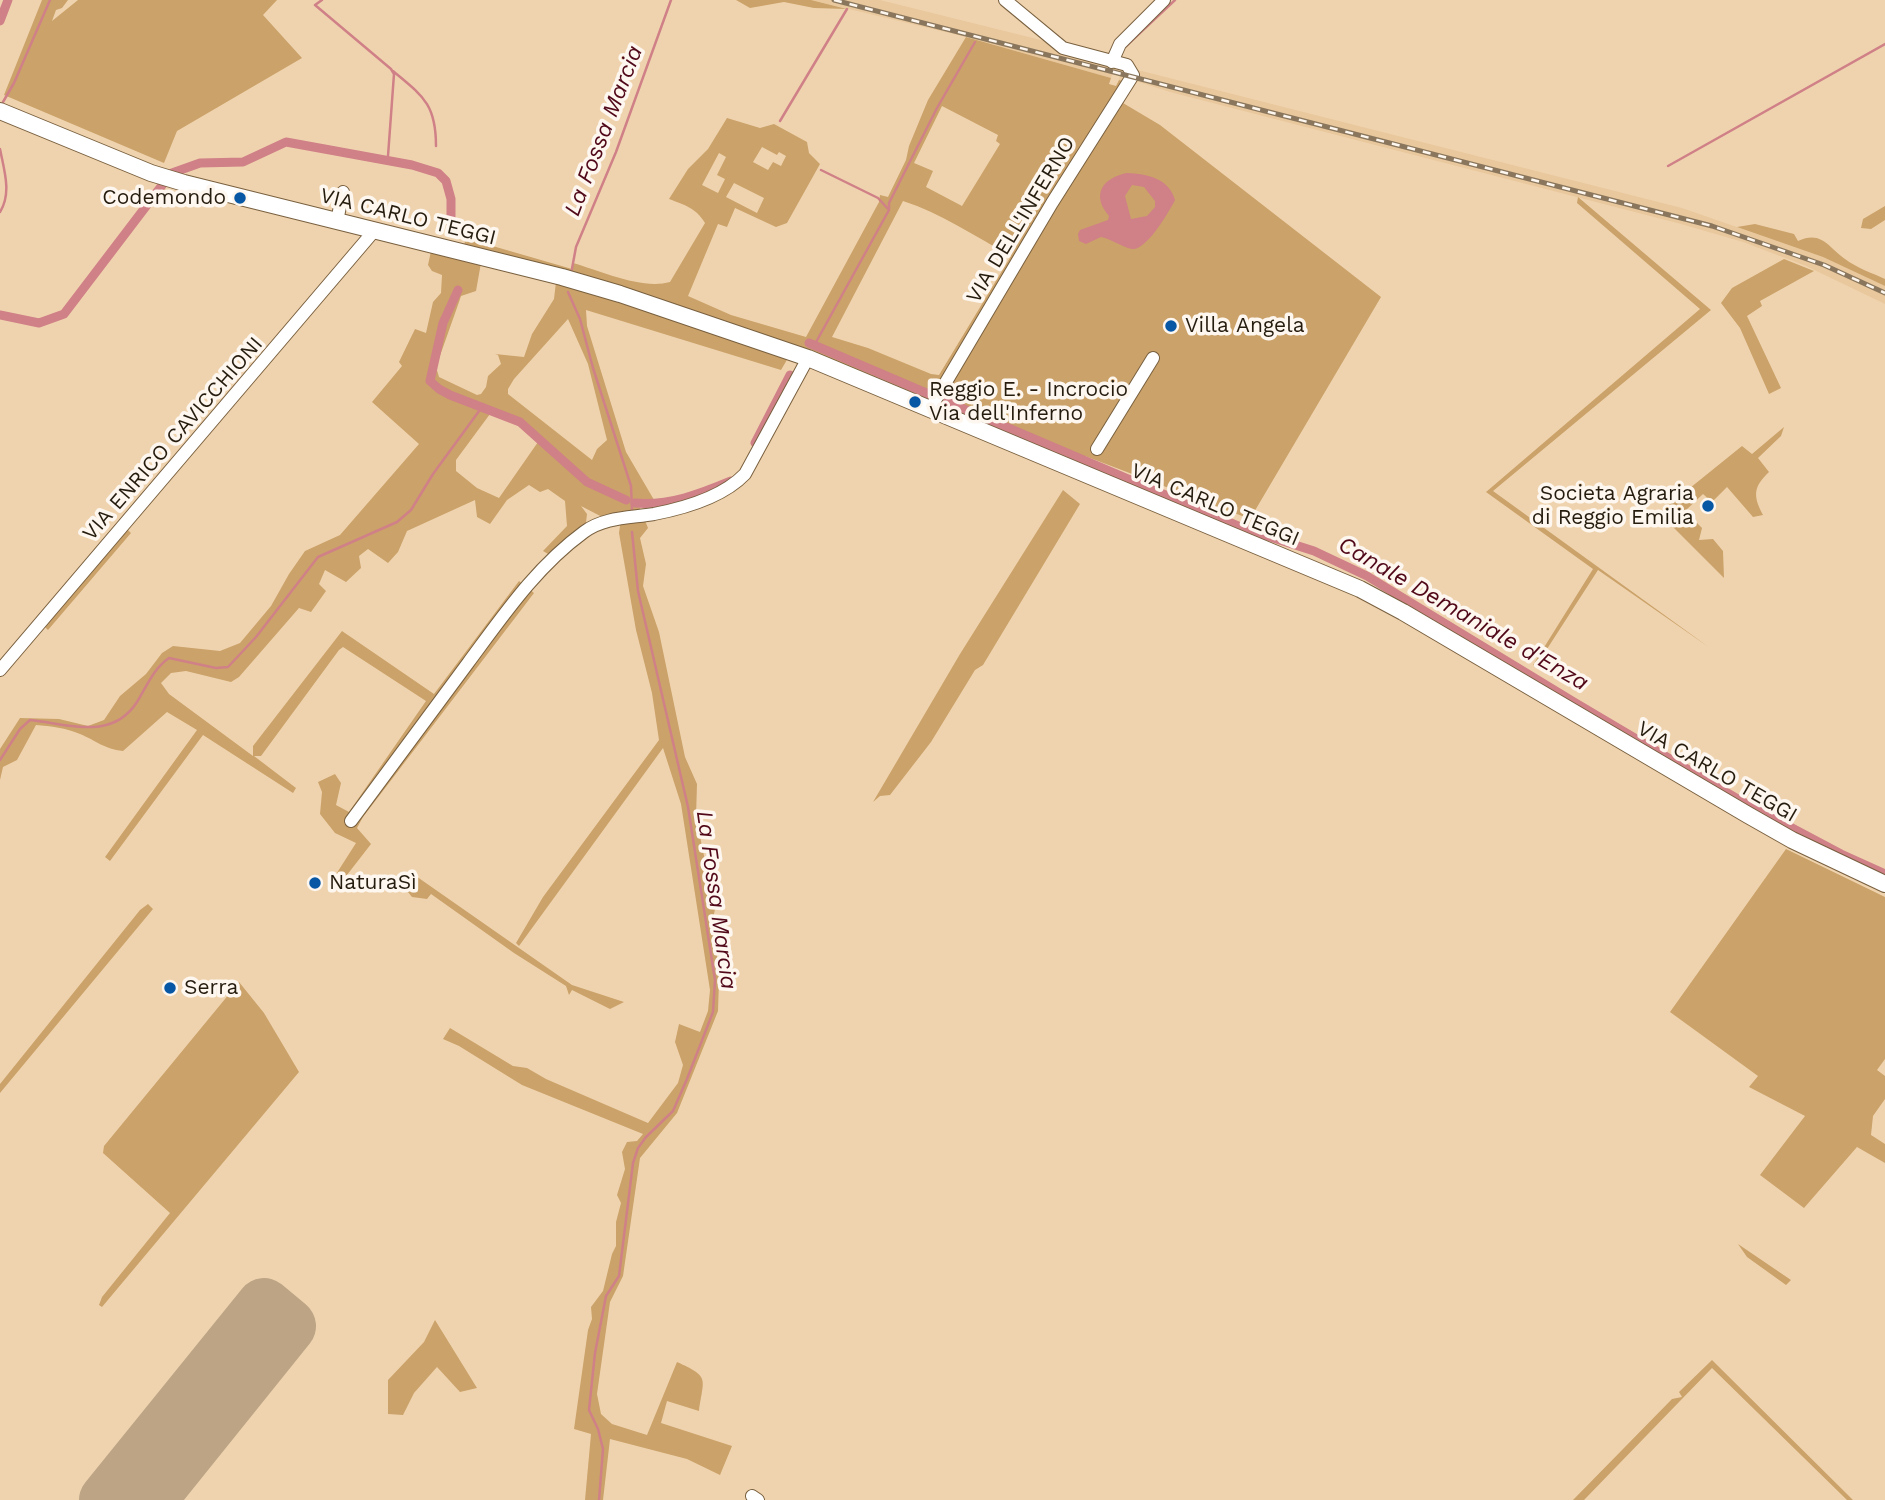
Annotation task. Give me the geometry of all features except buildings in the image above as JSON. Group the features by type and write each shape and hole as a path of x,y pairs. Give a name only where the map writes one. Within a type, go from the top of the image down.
{"main road":[{"name":"VIA CARLO TEGGI","path":"0,111 151,173 240,198 587,284 808,358 932,405 1360,589 1793,840 1885,884"}],"street":[{"path":"1004,0 1063,48 1112,62 1118,47 1164,0"},
{"name":"VIA DELL'INFERNO","path":"932,405 1052,203 1131,80 1130,68 1112,62"},
{"path":"337,221 343,192"},
{"name":"VIA ENRICO CAVICCHIONI","path":"0,670 374,231"},
{"path":"351,821 536,575 585,531 602,521 657,514 685,506 726,490 737,482 745,474 808,358"},
{"path":"1097,449 1153,358"}],"shaded area":[{"path":"42,0 68,0 62,8 56,10 52,21 78,0 277,0 263,15 302,58 177,131 164,163 4,95"},
{"path":"736,0 811,0 847,9 814,8 784,2 750,8"},
{"path":"811,0 880,0 1057,44 1130,68 1682,208 1823,257 1885,286 1885,304 1806,266 1743,242 1681,224 1132,80 1129,83 1119,80 1120,75 1113,72 1111,78 966,37"},
{"path":"966,37 1111,78 1109,84 1116,86 1119,80 1129,83 1115,106 1119,110 1123,103 1160,125 1381,297 1250,519 1085,456 1080,462 1072,461 802,347 797,354 464,253 465,238 572,269 573,263 634,282 670,282 705,223 694,210 669,199 688,169 708,149 727,118 760,128 774,124 807,142 809,153 820,164 787,223 776,227 735,208 727,227 718,224 688,296 731,315 806,337 879,202 880,195 888,197 906,160 928,100","holes":["942,106 998,135 996,141 1000,144 962,206 926,187 933,171 914,163","762,147 777,155 779,152 786,156 781,166 773,162 768,170 753,162","719,153 726,157 717,175 725,179 718,193 702,185","734,183 764,198 757,213 726,197","903,201 945,219 1011,256 939,375 832,337"]},
{"path":"1127,173 1149,176 1162,182 1175,200 1168,213 1138,248 1128,248 1101,237 1086,244 1079,241 1080,230 1108,220 1109,216 1100,194 1106,183","holes":["1132,185 1144,187 1155,201 1155,207 1147,216 1131,219 1125,196"]},
{"path":"1578,197 1711,310 1493,491 1710,648 1598,570 1536,666 1533,665 1593,569 1486,492 1700,309 1577,203"},
{"path":"1885,206 1885,220 1871,229 1861,228 1863,219"},
{"path":"1755,224 1794,234 1798,241 1806,238 1819,239 1850,262 1885,279 1885,286 1823,257 1737,227"},
{"path":"431,251 481,263 476,291 461,296 436,367 439,377 477,395 486,387 488,376 501,364 495,354 524,357 532,334 554,299 556,282 788,358 781,370 586,310 587,326 626,452 657,505 636,504 648,528 640,538 646,564 643,586 659,632 685,757 697,784 696,817 715,909 712,924 719,980 718,1011 677,1113 640,1158 623,1276 610,1302 597,1394 601,1414 612,1424 647,1435 677,1362 695,1371 702,1379 699,1411 667,1401 661,1423 732,1446 720,1475 687,1459 610,1439 603,1500 585,1500 591,1434 574,1429 588,1330 592,1319 591,1307 603,1291 616,1246 616,1222 621,1203 617,1195 625,1169 622,1152 627,1142 637,1141 643,1134 522,1085 443,1039 450,1028 513,1066 527,1068 546,1079 648,1123 678,1083 683,1065 675,1042 679,1024 700,1032 708,1011 710,990 681,804 663,748 519,946 516,943 543,897 659,740 619,533 621,519 608,520 581,506 587,514 585,531 555,558 543,551 567,526 565,501 548,489 540,492 529,485 507,500 490,524 477,517 475,500 407,531 398,552 388,563 368,549 359,556 361,568 346,582 325,570 319,584 326,591 311,612 299,608 239,677 231,682 186,671 171,673 161,683 169,694 253,756 253,746 342,631 434,694 519,581 534,593 363,817 357,828 371,844 340,884 333,879 356,843 335,833 320,814 322,792 318,782 335,774 341,783 336,805 349,812 426,701 343,647 261,756 254,756 296,788 293,793 203,735 110,861 105,857 197,730 167,712 123,751 106,747 69,730 36,725 17,760 3,767 0,780 0,749 20,718 59,719 88,726 104,720 120,696 146,674 162,653 173,646 220,651 240,643 271,606 305,551 340,535 419,444 372,402 402,366 399,362 415,329 426,333 433,302 441,293 442,275 432,271 428,265","holes":["568,319 588,364 607,440 597,449 592,460 508,394 514,379","490,414 516,424 538,442 499,498 477,488 456,471 456,460"]},
{"path":"1784,259 1814,271 1760,301 1762,306 1747,316 1781,388 1769,394 1740,328 1721,303 1732,288"},
{"path":"1784,427 1781,436 1758,458 1769,472 1756,492 1763,515 1753,517 1727,487 1712,502 1703,494 1685,511 1702,528 1699,540 1713,539 1723,551 1724,578 1659,513 1742,446 1752,454"},
{"path":"1063,490 1080,504 983,665 975,670 931,742 890,795 880,796 873,802 960,654"},
{"path":"124,526 131,533 48,630 41,623"},
{"path":"1786,849 1885,897 1885,1059 1877,1070 1885,1076 1885,1099 1873,1116 1871,1135 1885,1144 1885,1163 1857,1147 1804,1208 1760,1175 1805,1116 1749,1087 1758,1076 1670,1012"},
{"path":"413,874 572,985 624,1002 610,1009 572,990 569,995 566,986 431,894 427,899 412,897 404,887"},
{"path":"148,904 153,909 0,1093 0,1084 140,910"},
{"path":"239,982 264,1013 299,1072 102,1307 99,1305 102,1297 170,1213 103,1153 104,1146"},
{"path":"1738,1244 1791,1280 1786,1285 1747,1257"},
{"path":"268,1294 297,1321 154,1500 101,1500"},
{"path":"435,1320 477,1388 460,1392 437,1367 414,1393 403,1415 388,1414 388,1380 424,1342"},
{"path":"1712,1360 1853,1500 1847,1500 1712,1368 1584,1500 1573,1500 1672,1399 1682,1397 1679,1392"}],"waterway":[{"name":"Canale Demaniale d'Enza","path":"0,21 8,0"},
{"path":"3,102 50,0"},
{"path":"322,0 315,5 394,74 388,156"},
{"name":"La Fossa Marcia","path":"571,274 576,247 616,152 671,0"},
{"path":"1126,46 1175,0"},
{"path":"780,121 847,9"},
{"path":"889,210 889,203 937,108 975,42"},
{"path":"1668,166 1885,44"},
{"path":"393,71 426,102 434,120 436,146"},
{"name":"Canale Demaniale d'Enza","path":"172,173 200,163 243,162 286,142 330,150 412,165 438,173 446,181 451,199 451,224"},
{"path":"0,149 6,189 4,205 0,212"},
{"path":"815,344 889,210 878,198 821,170"},
{"name":"Canale Demaniale d'Enza","path":"0,315 39,323 64,314 163,184"},
{"name":"Canale Demaniale d'Enza","path":"458,290 443,323 430,381 450,395 520,422 587,482 626,500"},
{"name":"La Fossa Marcia","path":"568,292 580,319 631,486 632,511"},
{"name":"Canale Demaniale d'Enza","path":"809,343 1245,529 1314,551 1367,576 1743,802 1885,874"},
{"name":"Canale Demaniale d'Enza","path":"755,443 790,375"},
{"path":"0,760 20,729 30,720 89,727 115,722 127,714 154,673 169,658 216,668 228,667 256,637 318,557 397,522 411,510 433,474 482,407"},
{"name":"Canale Demaniale d'Enza","path":"635,503 672,501 731,481"},
{"name":"La Fossa Marcia","path":"599,1500 603,1449 589,1410 595,1353 606,1296 619,1276 633,1163 638,1148 646,1137 673,1111 713,1012 715,980 688,807 638,591 632,532"}],"runway":[{"path":"107,1500 264,1306 288,1326 148,1500"}],"railway":[{"path":"834,0 1712,226 1824,265 1885,293"}],"place":[{"name":"Codemondo","path":"240,198"},
{"name":"Villa Angela","path":"1171,326"},
{"name":"Reggio E. - Incrocio Via dell'Inferno","path":"915,402"},
{"name":"Societa Agraria di Reggio Emilia","path":"1708,506"},
{"name":"NaturaSì","path":"315,883"},
{"name":"Serra","path":"170,988"}]}
